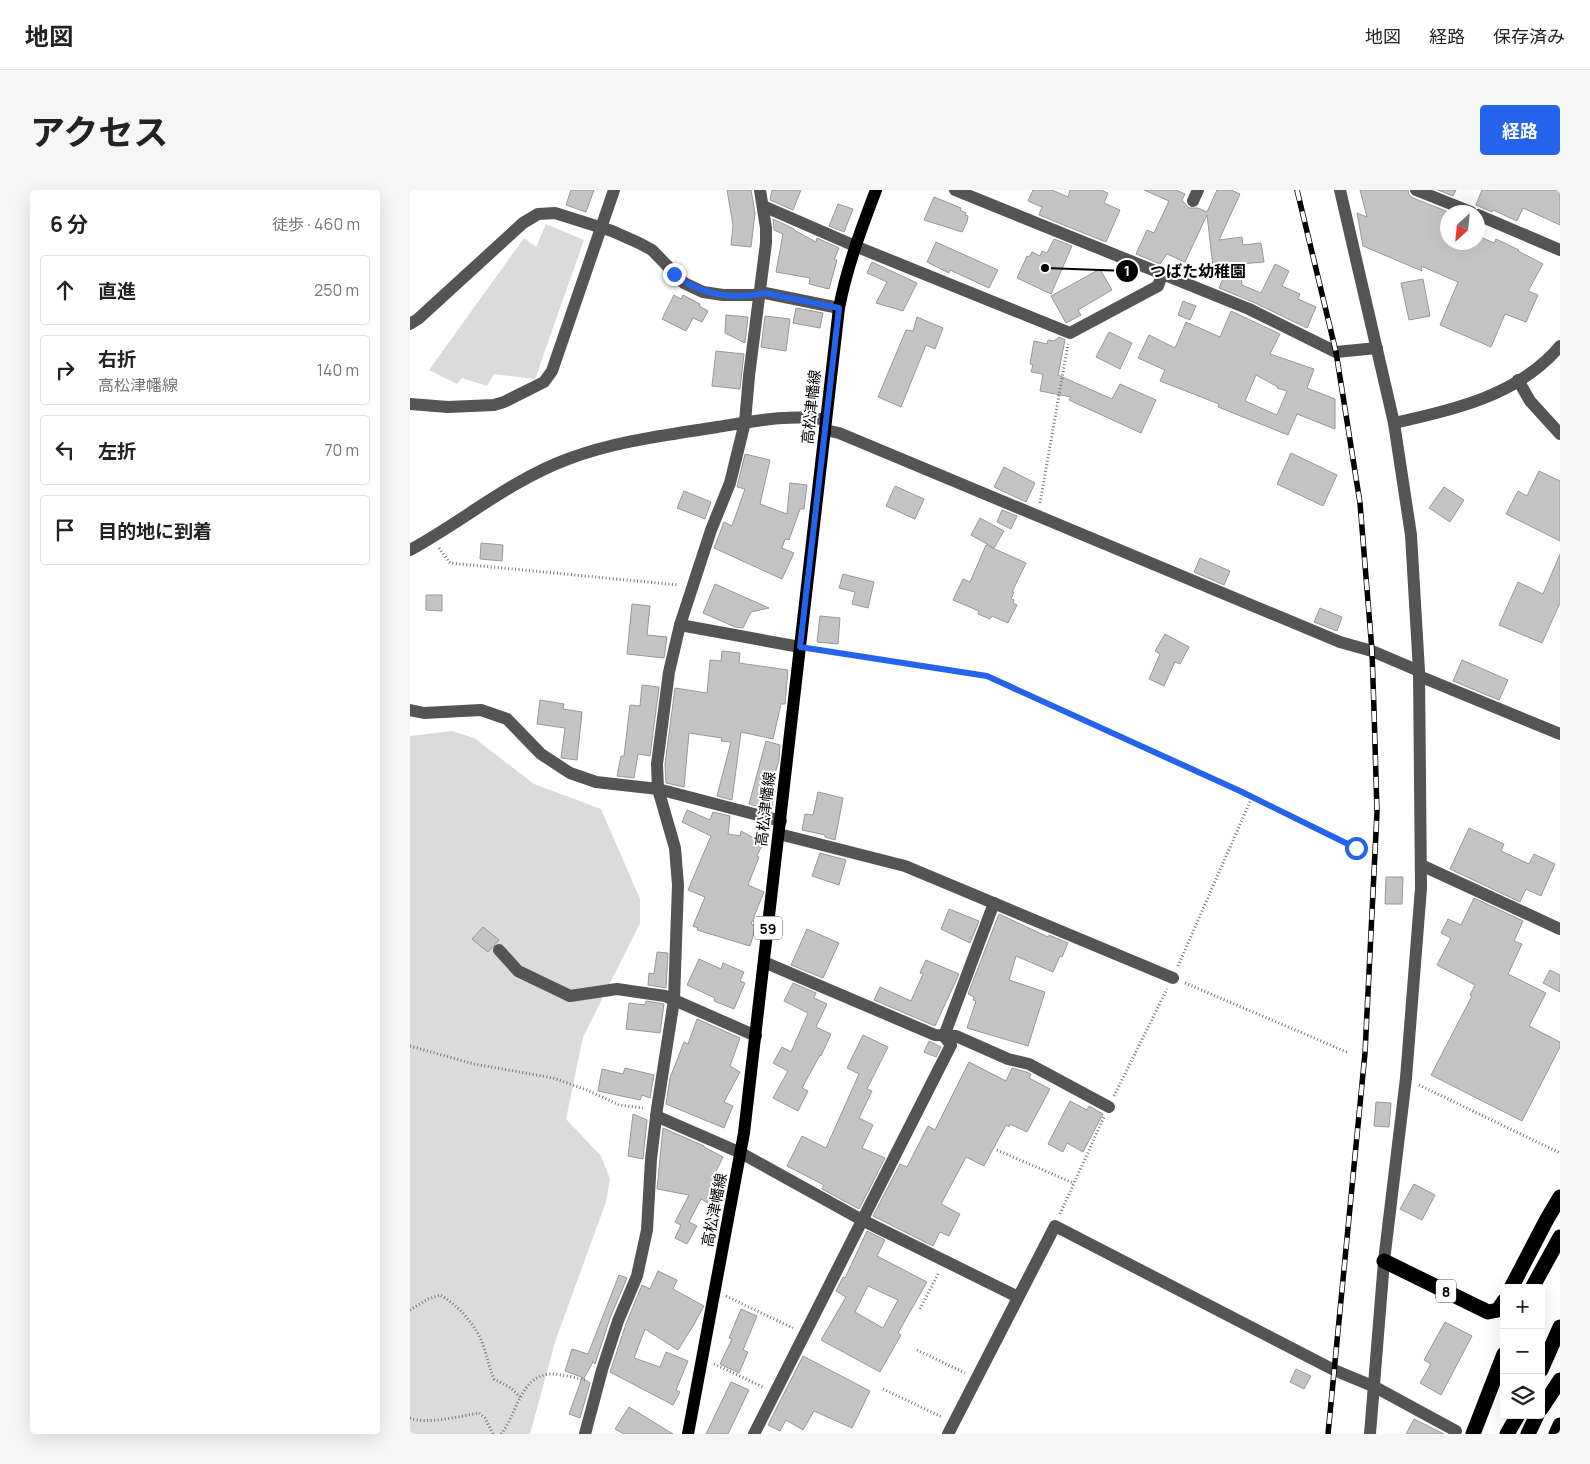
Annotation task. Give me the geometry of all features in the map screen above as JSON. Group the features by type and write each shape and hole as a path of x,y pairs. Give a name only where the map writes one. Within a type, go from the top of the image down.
{"highway":[{"path":"1513,1284 1560,1197"},
{"path":"1534,1284 1560,1237"},
{"name":"8","path":"1384,1261 1488,1312 1498,1310 1500,1307"},
{"path":"1545,1361 1558,1332"},
{"path":"1473,1434 1500,1364"},
{"path":"1545,1402 1560,1380"},
{"path":"1507,1434 1516,1419"},
{"path":"1528,1434 1535,1419"},
{"path":"1556,1434 1560,1425"}],"main road":[{"name":"高松津幡線","path":"688,1434 742,1154 839,308 845,278 855,246 876,190"}],"street":[{"path":"410,404 448,406 494,405 544,382 552,371 614,190"},
{"path":"585,1434 598,1382 618,1320 637,1276 647,1230 650,1158 674,1000 678,885 675,848 658,789 657,764 660,736 668,672 680,624 730,483 745,422 766,243 766,228 760,190"},
{"path":"955,190 1249,309 1336,352 1376,348"},
{"path":"1340,190 1394,423 1411,535 1419,673 1421,888 1406,1078 1384,1261 1370,1434"},
{"path":"1416,190 1454,205"},
{"path":"763,206 855,246 1070,333 1158,286 1162,275"},
{"path":"410,324 418,320 523,224 538,214 555,213 625,236 652,250 684,283 703,292 724,296 765,293 839,308"},
{"path":"1485,218 1560,250"},
{"path":"1394,423 1474,403 1536,370 1560,346"},
{"path":"1518,380 1530,401 1560,434"},
{"path":"410,550 432,538 507,489 568,459 640,439 745,422 811,417 840,433 1340,642 1372,651 1560,734"},
{"path":"680,624 800,647"},
{"path":"410,710 424,713 481,710 507,719 541,754 570,773 596,782 658,789 905,866 1173,978"},
{"path":"1421,865 1560,929"},
{"path":"944,1036 994,903"},
{"path":"499,950 518,971 570,996 617,989 665,996 756,1036"},
{"path":"764,962 935,1035 956,1036 1008,1059 1029,1064 1108,1107"},
{"path":"754,1434 951,1045 944,1036"},
{"path":"656,1112 742,1154 862,1220 1018,1297"},
{"path":"951,1428 1055,1226 1334,1370 1375,1387 1456,1431"}],"path":[{"path":"1038,516 1070,333"},
{"path":"432,538 450,563 692,586"},
{"path":"800,647 987,676 1252,797 1356,848"},
{"path":"1055,1226 1108,1107 1173,978 1252,797"},
{"path":"1173,978 1349,1053"},
{"path":"410,1046 474,1064 553,1078 587,1090 619,1105 656,1112"},
{"path":"1406,1078 1560,1153"},
{"path":"997,1150 1073,1184"},
{"path":"920,1309 945,1261"},
{"path":"716,1291 805,1334"},
{"path":"410,1310 428,1299 440,1295 448,1299 474,1327 483,1344 487,1364 494,1379 512,1388 520,1397"},
{"path":"917,1350 976,1379"},
{"path":"703,1359 775,1393"},
{"path":"501,1434 507,1426 520,1397 528,1385 538,1376 551,1374 598,1382"},
{"path":"883,1388 951,1428"},
{"path":"410,1418 423,1421 478,1414 485,1418 493,1434"}],"shaded area":[{"path":"546,224 584,240 535,379 494,374 487,386 462,378 457,384 429,370 524,238 536,247"},
{"path":"452,731 474,738 534,784 601,809 640,899 640,923 583,1037 566,1119 601,1156 610,1179 606,1202 556,1339 530,1434 410,1434 410,736"}],"building":[{"path":"571,190 594,190 586,212 566,205"},
{"path":"727,190 751,190 755,213 751,247 731,245 733,225"},
{"path":"772,190 801,190 793,210 770,200"},
{"path":"1033,190 1052,190 1068,197 1070,190 1101,190 1108,193 1104,203 1120,210 1106,242 1039,215 1042,207 1028,201"},
{"path":"1144,190 1176,190 1185,194 1182,200 1189,208 1198,208 1207,212 1217,190 1231,190 1240,194 1219,240 1242,237 1243,245 1261,243 1264,262 1240,264 1242,285 1261,293 1275,264 1289,271 1282,286 1300,294 1298,299 1316,307 1307,328 1219,288 1225,274 1214,275 1207,215 1185,262 1167,254 1160,264 1136,254 1147,230 1154,233 1169,201"},
{"path":"1360,190 1408,190 1409,195 1413,198 1440,209 1440,250 1485,250 1485,239 1494,243 1496,239 1543,264 1528,291 1538,295 1526,322 1505,314 1491,347 1440,325 1458,282 1421,266 1422,271 1363,246 1357,213 1367,217"},
{"path":"1438,190 1456,190 1453,196"},
{"path":"1482,190 1560,190 1560,225 1523,208 1517,221 1493,210 1492,212 1485,209 1485,205 1476,205"},
{"path":"934,197 961,208 960,210 966,213 965,215 968,216 967,222 962,232 924,220"},
{"path":"838,204 853,209 844,232 829,226"},
{"path":"773,219 816,242 817,238 839,248 834,260 837,260 829,289 809,284 810,278 776,272 783,234 774,230"},
{"path":"1054,239 1072,246 1051,294 1017,278 1027,256 1029,257 1032,252 1040,256 1042,251 1047,253"},
{"path":"936,242 998,270 989,288 950,270 949,273 927,262"},
{"path":"872,262 917,283 903,311 876,303 887,282 867,273"},
{"path":"1100,269 1112,290 1078,310 1081,315 1066,323 1051,296"},
{"path":"1423,279 1430,316 1409,320 1401,283"},
{"path":"674,295 681,299 683,295 700,304 699,306 708,311 702,322 693,318 686,331 662,319"},
{"path":"1183,301 1196,306 1190,320 1178,315"},
{"path":"796,308 823,313 820,328 793,323"},
{"path":"1231,311 1280,334 1270,354 1314,369 1307,388 1335,399 1335,429 1297,414 1288,435 1218,407 1219,404 1160,381 1165,370 1138,358 1149,335 1175,348 1186,322 1220,337","holes":["1256,375 1287,391 1277,415 1245,401"]},
{"path":"726,315 748,317 745,343 725,333"},
{"path":"765,316 790,319 786,351 761,347"},
{"path":"917,317 943,328 935,349 926,345 901,407 878,397 906,330 913,331"},
{"path":"1109,332 1132,343 1120,369 1096,357"},
{"path":"1059,337 1065,340 1058,375 1112,399 1120,384 1156,400 1141,433 1069,400 1071,397 1040,391 1043,374 1031,372 1033,365 1030,364 1034,341 1047,344 1048,340 1054,341"},
{"path":"716,351 744,354 740,389 712,386"},
{"path":"1291,453 1337,475 1323,506 1277,484"},
{"path":"745,454 770,460 760,504 787,514 790,483 807,485 804,509 800,509 789,540 785,539 782,548 794,553 782,579 714,548 724,522 732,526 745,489 737,487"},
{"path":"1004,467 1035,483 1026,502 994,487"},
{"path":"1539,471 1560,481 1560,541 1506,514 1518,491 1527,496"},
{"path":"895,486 924,499 915,519 886,506"},
{"path":"1444,487 1464,500 1450,522 1429,508"},
{"path":"684,491 711,502 705,519 677,508"},
{"path":"1002,510 1017,516 1011,529 997,522"},
{"path":"980,518 1004,531 994,548 971,535"},
{"path":"481,543 503,545 502,561 480,559"},
{"path":"986,545 1026,563 1012,592 1014,592 1011,599 1017,605 1008,623 992,616 990,619 978,614 979,611 953,600 963,579 970,582"},
{"path":"1560,554 1560,603 1542,643 1499,625 1518,582 1543,594"},
{"path":"1200,558 1230,571 1224,585 1194,572"},
{"path":"843,574 874,582 868,608 852,604 855,592 839,588"},
{"path":"715,584 769,608 751,612 743,628 735,627 703,613"},
{"path":"426,595 442,595 442,611 426,610"},
{"path":"632,604 650,606 647,635 667,637 664,658 627,654"},
{"path":"1320,608 1342,617 1337,631 1314,622"},
{"path":"820,616 840,618 838,644 817,642"},
{"path":"1165,634 1189,647 1180,664 1175,662 1164,686 1149,679 1160,654 1155,651"},
{"path":"722,651 740,653 739,663 788,670 785,704 781,704 773,739 741,732 732,800 717,796 731,742 721,741 722,738 689,733 684,787 666,783 665,764 675,688 707,693 710,660 721,661"},
{"path":"1462,660 1508,680 1499,700 1453,681"},
{"path":"642,685 659,687 650,756 638,754 634,778 617,776 621,756 624,756 630,705 640,706"},
{"path":"540,700 564,704 563,709 582,712 577,760 561,758 565,728 537,724"},
{"path":"766,741 780,745 779,760 771,787 776,788 771,810 749,804"},
{"path":"818,792 843,798 835,840 825,837 825,835 802,830 805,814 813,815"},
{"path":"687,810 710,820 713,812 730,816 728,834 740,836 741,831 763,843 748,885 764,892 751,924 756,926 750,946 697,930 698,928 693,926 705,897 688,890 711,836 682,822"},
{"path":"1469,828 1504,844 1501,851 1529,864 1534,854 1555,864 1541,896 1526,889 1520,902 1450,869"},
{"path":"820,853 846,860 839,885 812,876"},
{"path":"1386,877 1403,877 1402,904 1385,904"},
{"path":"1474,898 1523,921 1514,941 1522,944 1508,974 1546,993 1529,1026 1560,1042 1560,1047 1522,1121 1431,1075 1472,996 1470,995 1475,985 1437,965 1451,938 1441,933 1448,919 1461,925"},
{"path":"949,909 979,921 970,943 941,929"},
{"path":"999,914 1048,937 1049,935 1068,943 1053,972 1016,956 1009,980 1045,992 1028,1046 967,1028 976,1001 973,1000 974,997 968,994"},
{"path":"483,927 499,940 488,952 472,939"},
{"path":"807,929 839,943 823,978 791,965"},
{"path":"657,952 668,953 666,988 648,985 649,973 654,974"},
{"path":"699,959 721,969 723,963 744,972 740,981 745,983 734,1009 714,1001 715,998 687,985"},
{"path":"926,960 959,974 935,1026 874,1000 880,987 911,1001 923,974 920,973"},
{"path":"1550,970 1560,975 1560,992 1543,983"},
{"path":"793,983 816,993 814,998 827,1004 816,1027 831,1034 821,1056 802,1088 808,1091 798,1111 773,1098 788,1071 773,1063 782,1047 791,1052 808,1013 784,1001"},
{"path":"646,1001 664,1004 660,1033 626,1029 629,1003 645,1005"},
{"path":"697,1019 740,1038 730,1066 740,1072 724,1102 733,1106 724,1128 666,1104 670,1078 684,1042 688,1044"},
{"path":"863,1035 888,1047 867,1089 872,1091 859,1118 873,1125 862,1148 885,1158 859,1209 822,1189 824,1185 787,1166 802,1136 826,1148 859,1074 847,1068"},
{"path":"929,1041 941,1047 936,1057 924,1052"},
{"path":"969,1062 1006,1081 1012,1068 1026,1072 1031,1074 1029,1078 1050,1089 1027,1132 1010,1124 1009,1127 1006,1125 984,1166 966,1157 941,1204 960,1214 949,1236 940,1232 933,1246 873,1216 900,1164 907,1167 928,1126 935,1130"},
{"path":"625,1068 654,1075 650,1098 642,1095 640,1100 598,1091 602,1069 623,1074"},
{"path":"1070,1101 1087,1110 1089,1106 1103,1114 1083,1152 1067,1143 1063,1152 1048,1144"},
{"path":"1376,1102 1391,1103 1389,1127 1374,1126"},
{"path":"633,1114 647,1120 643,1159 628,1156"},
{"path":"663,1128 704,1146 723,1157 715,1173 723,1177 710,1204 701,1199 689,1222 697,1226 687,1244 675,1238 681,1225 675,1222 689,1195 657,1189"},
{"path":"1414,1184 1435,1195 1422,1220 1400,1209"},
{"path":"867,1231 885,1240 877,1256 927,1282 898,1333 901,1335 880,1372 821,1340 846,1297 836,1291 843,1277 845,1278","holes":["868,1286 898,1300 883,1328 855,1312"]},
{"path":"658,1271 677,1280 673,1289 704,1306 678,1350 645,1329 634,1358 660,1367 666,1352 688,1361 676,1390 680,1392 673,1405 610,1372 626,1324 642,1285 650,1289"},
{"path":"619,1275 627,1278 610,1318 595,1364 593,1362 584,1378 565,1371 572,1349 588,1354"},
{"path":"741,1309 757,1316 743,1350 748,1352 739,1373 720,1364 732,1339 729,1338"},
{"path":"1445,1322 1472,1336 1441,1395 1420,1383 1431,1364 1424,1360"},
{"path":"803,1356 870,1391 852,1428 814,1411 803,1430 786,1420 780,1431 768,1425"},
{"path":"1296,1369 1311,1376 1304,1389 1290,1382"},
{"path":"582,1378 590,1383 580,1418 569,1414"},
{"path":"731,1382 749,1390 728,1434 706,1434"},
{"path":"629,1407 673,1434 624,1434 615,1429"},
{"path":"1414,1419 1444,1434 1406,1434"}],"railway":[{"path":"1297,190 1336,352 1360,503 1372,651 1377,812 1365,1053 1328,1434"}],"place":[{"name":"つばた幼稚園","path":"1045,268"}],"route":[{"path":"674,274 684,283 703,292 724,296 765,293 839,308 800,647 987,676 1240,791 1356,848"}]}
